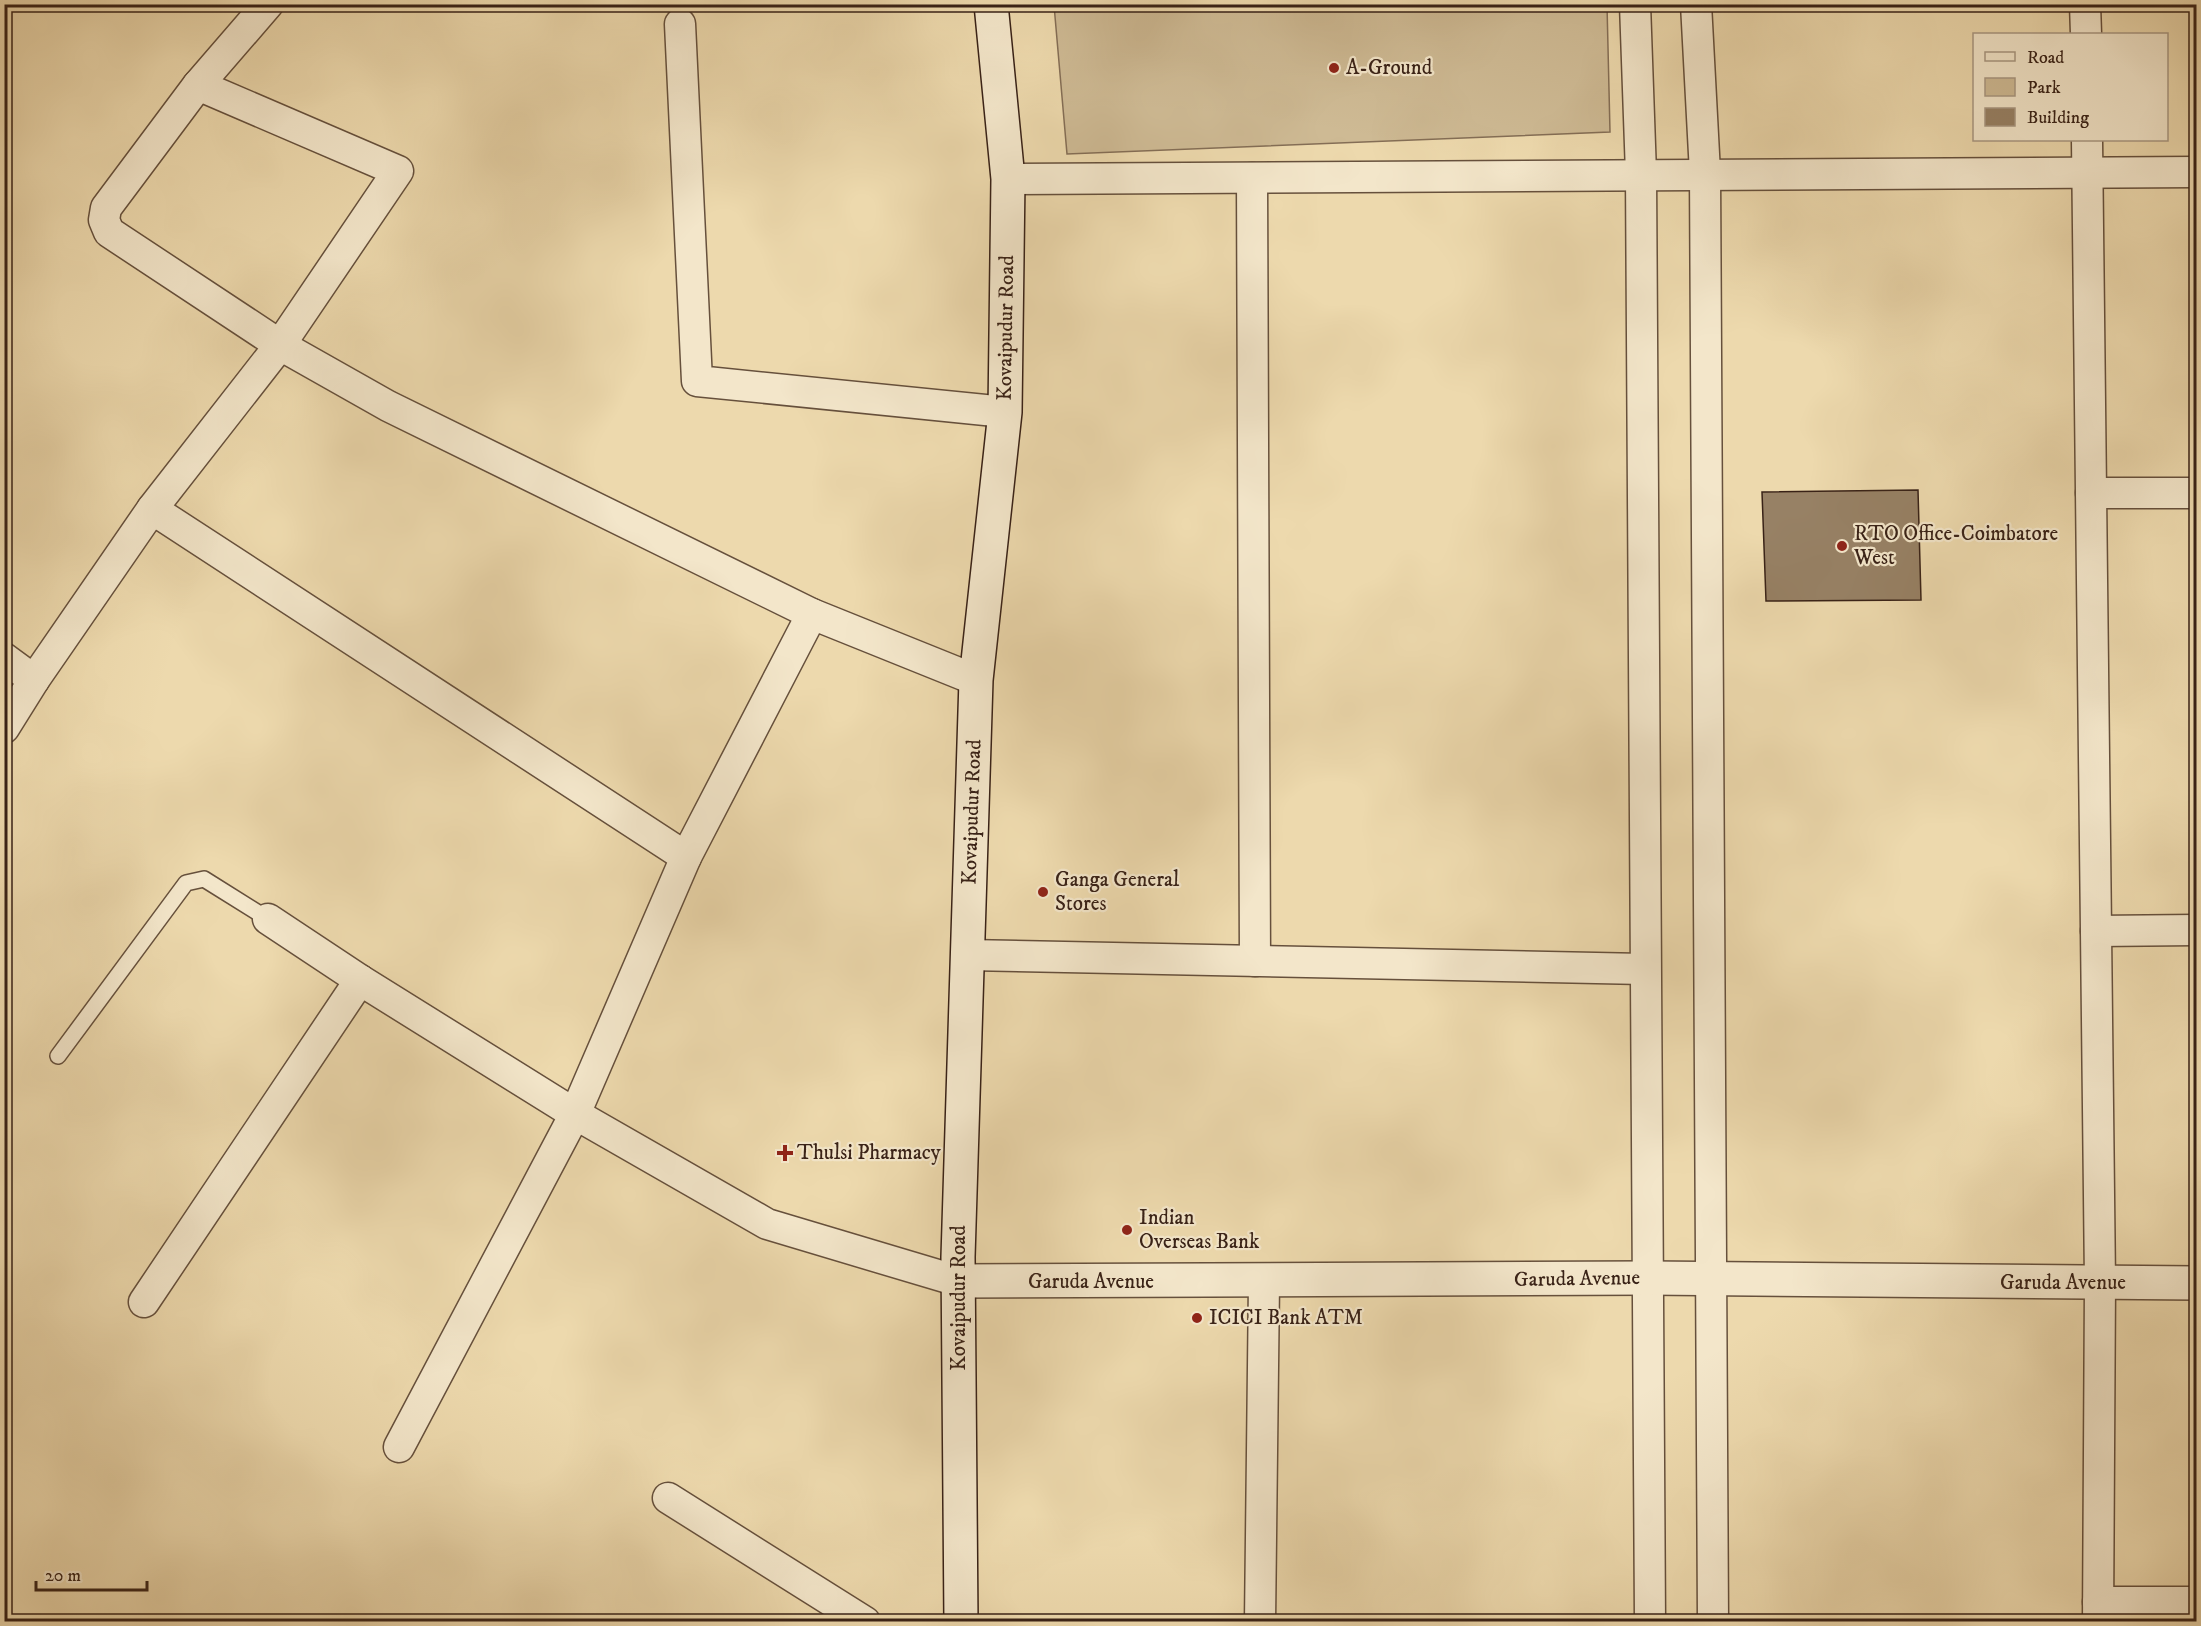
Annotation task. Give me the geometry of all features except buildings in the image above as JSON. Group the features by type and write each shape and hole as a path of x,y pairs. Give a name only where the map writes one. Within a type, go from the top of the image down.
{"main road":[{"name":"Kovaipudur Road","path":"961,1622 958,1281 976,680 1005,411 1008,179 991,4"},
{"name":"Garuda Avenue","path":"958,1281 1264,1282 1649,1278 2196,1283"}],"street":[{"path":"268,4 198,85 106,208 104,220 109,232 280,345 388,406 812,614 976,680"},
{"path":"1635,4 1641,174 1644,969 1649,1278 1650,1622"},
{"path":"1696,4 1706,173 1713,1622"},
{"path":"2085,4 2086,33"},
{"path":"680,24 697,381 1005,411"},
{"path":"4,728 34,680 152,509 280,345 398,171 198,85"},
{"path":"2087,141 2100,1283 2098,1612 2196,1602"},
{"path":"1008,179 1706,173 2196,172"},
{"path":"1252,178 1256,961"},
{"path":"2091,493 2196,492"},
{"path":"152,509 686,857"},
{"path":"399,1448 575,1114 686,857 812,614"},
{"path":"4,658 34,680"},
{"path":"268,919 360,980 575,1114 767,1224 958,1281"},
{"path":"2096,931 2196,930"},
{"path":"967,955 1644,969"},
{"path":"144,1302 360,980"},
{"path":"1260,1622 1264,1282"},
{"path":"668,1498 865,1622"}],"lane":[{"path":"58,1056 186,883 204,879 268,919"}],"green space":[{"name":"A-Ground","path":"1054,5 1607,5 1610,132 1067,154"}],"place":[{"name":"A-Ground","path":"1334,68"},
{"name":"RTO Office-Coimbatore West","path":"1842,546"},
{"name":"Ganga General Stores","path":"1043,892"},
{"name":"Thulsi Pharmacy","path":"785,1153"},
{"name":"Indian Overseas Bank","path":"1127,1230"},
{"name":"ICICI Bank ATM","path":"1197,1318"}]}
